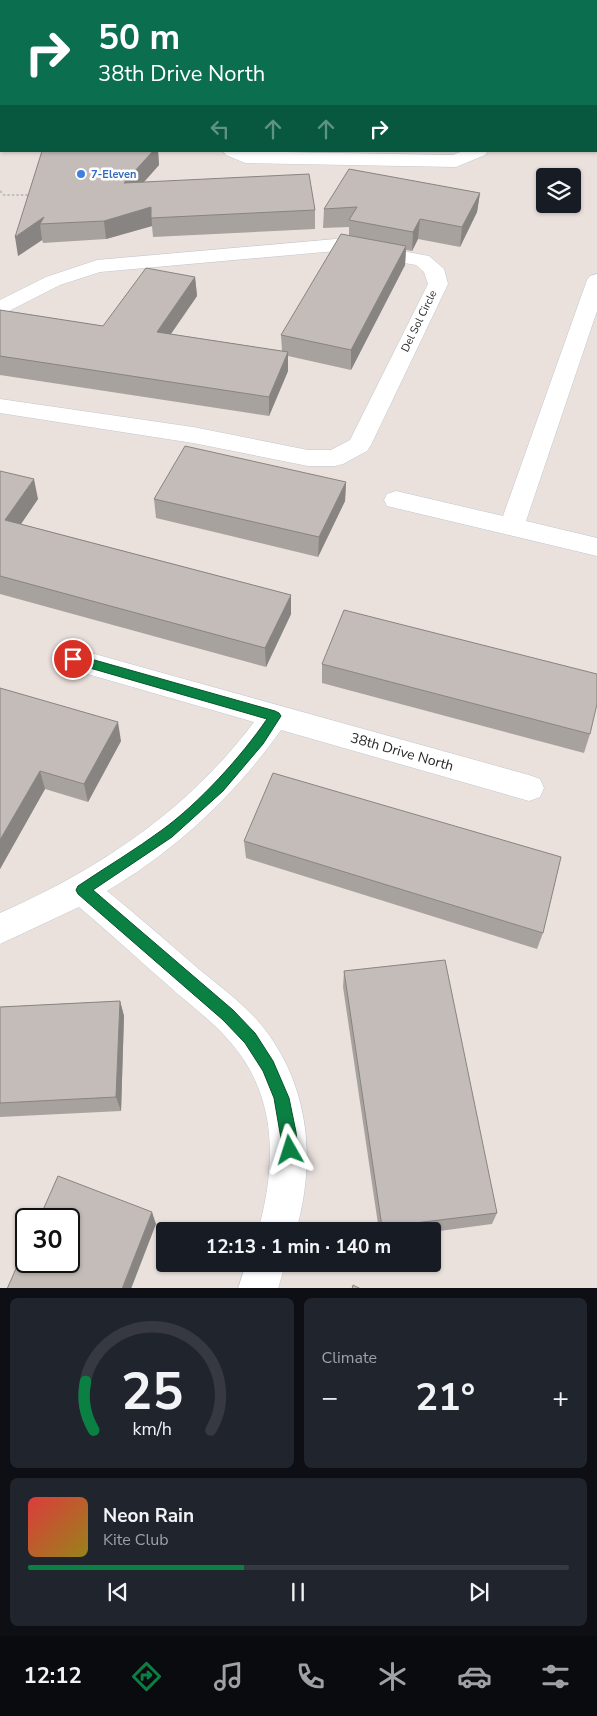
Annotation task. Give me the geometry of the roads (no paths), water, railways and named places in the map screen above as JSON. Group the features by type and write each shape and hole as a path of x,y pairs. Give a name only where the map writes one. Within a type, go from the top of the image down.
{"street":[{"path":"234,152 245,157 456,161 477,152"},
{"name":"Del Sol Circle","path":"0,308 53,281 97,266 336,245 422,260 434,269 438,284 359,445 335,458 308,458 193,435 0,406"},
{"path":"512,528 587,344 597,280"},
{"path":"396,500 597,548"},
{"name":"38th Drive North","path":"73,659 529,788"},
{"path":"0,928 50,907 83,890 168,833 218,788 259,741 275,716"},
{"path":"83,890 228,1015 250,1038 268,1066 281,1098 289,1132 291,1169 285,1207 280,1222"},
{"path":"258,1288 263,1272"}],"place":[{"name":"7-Eleven","path":"81,174"}]}
